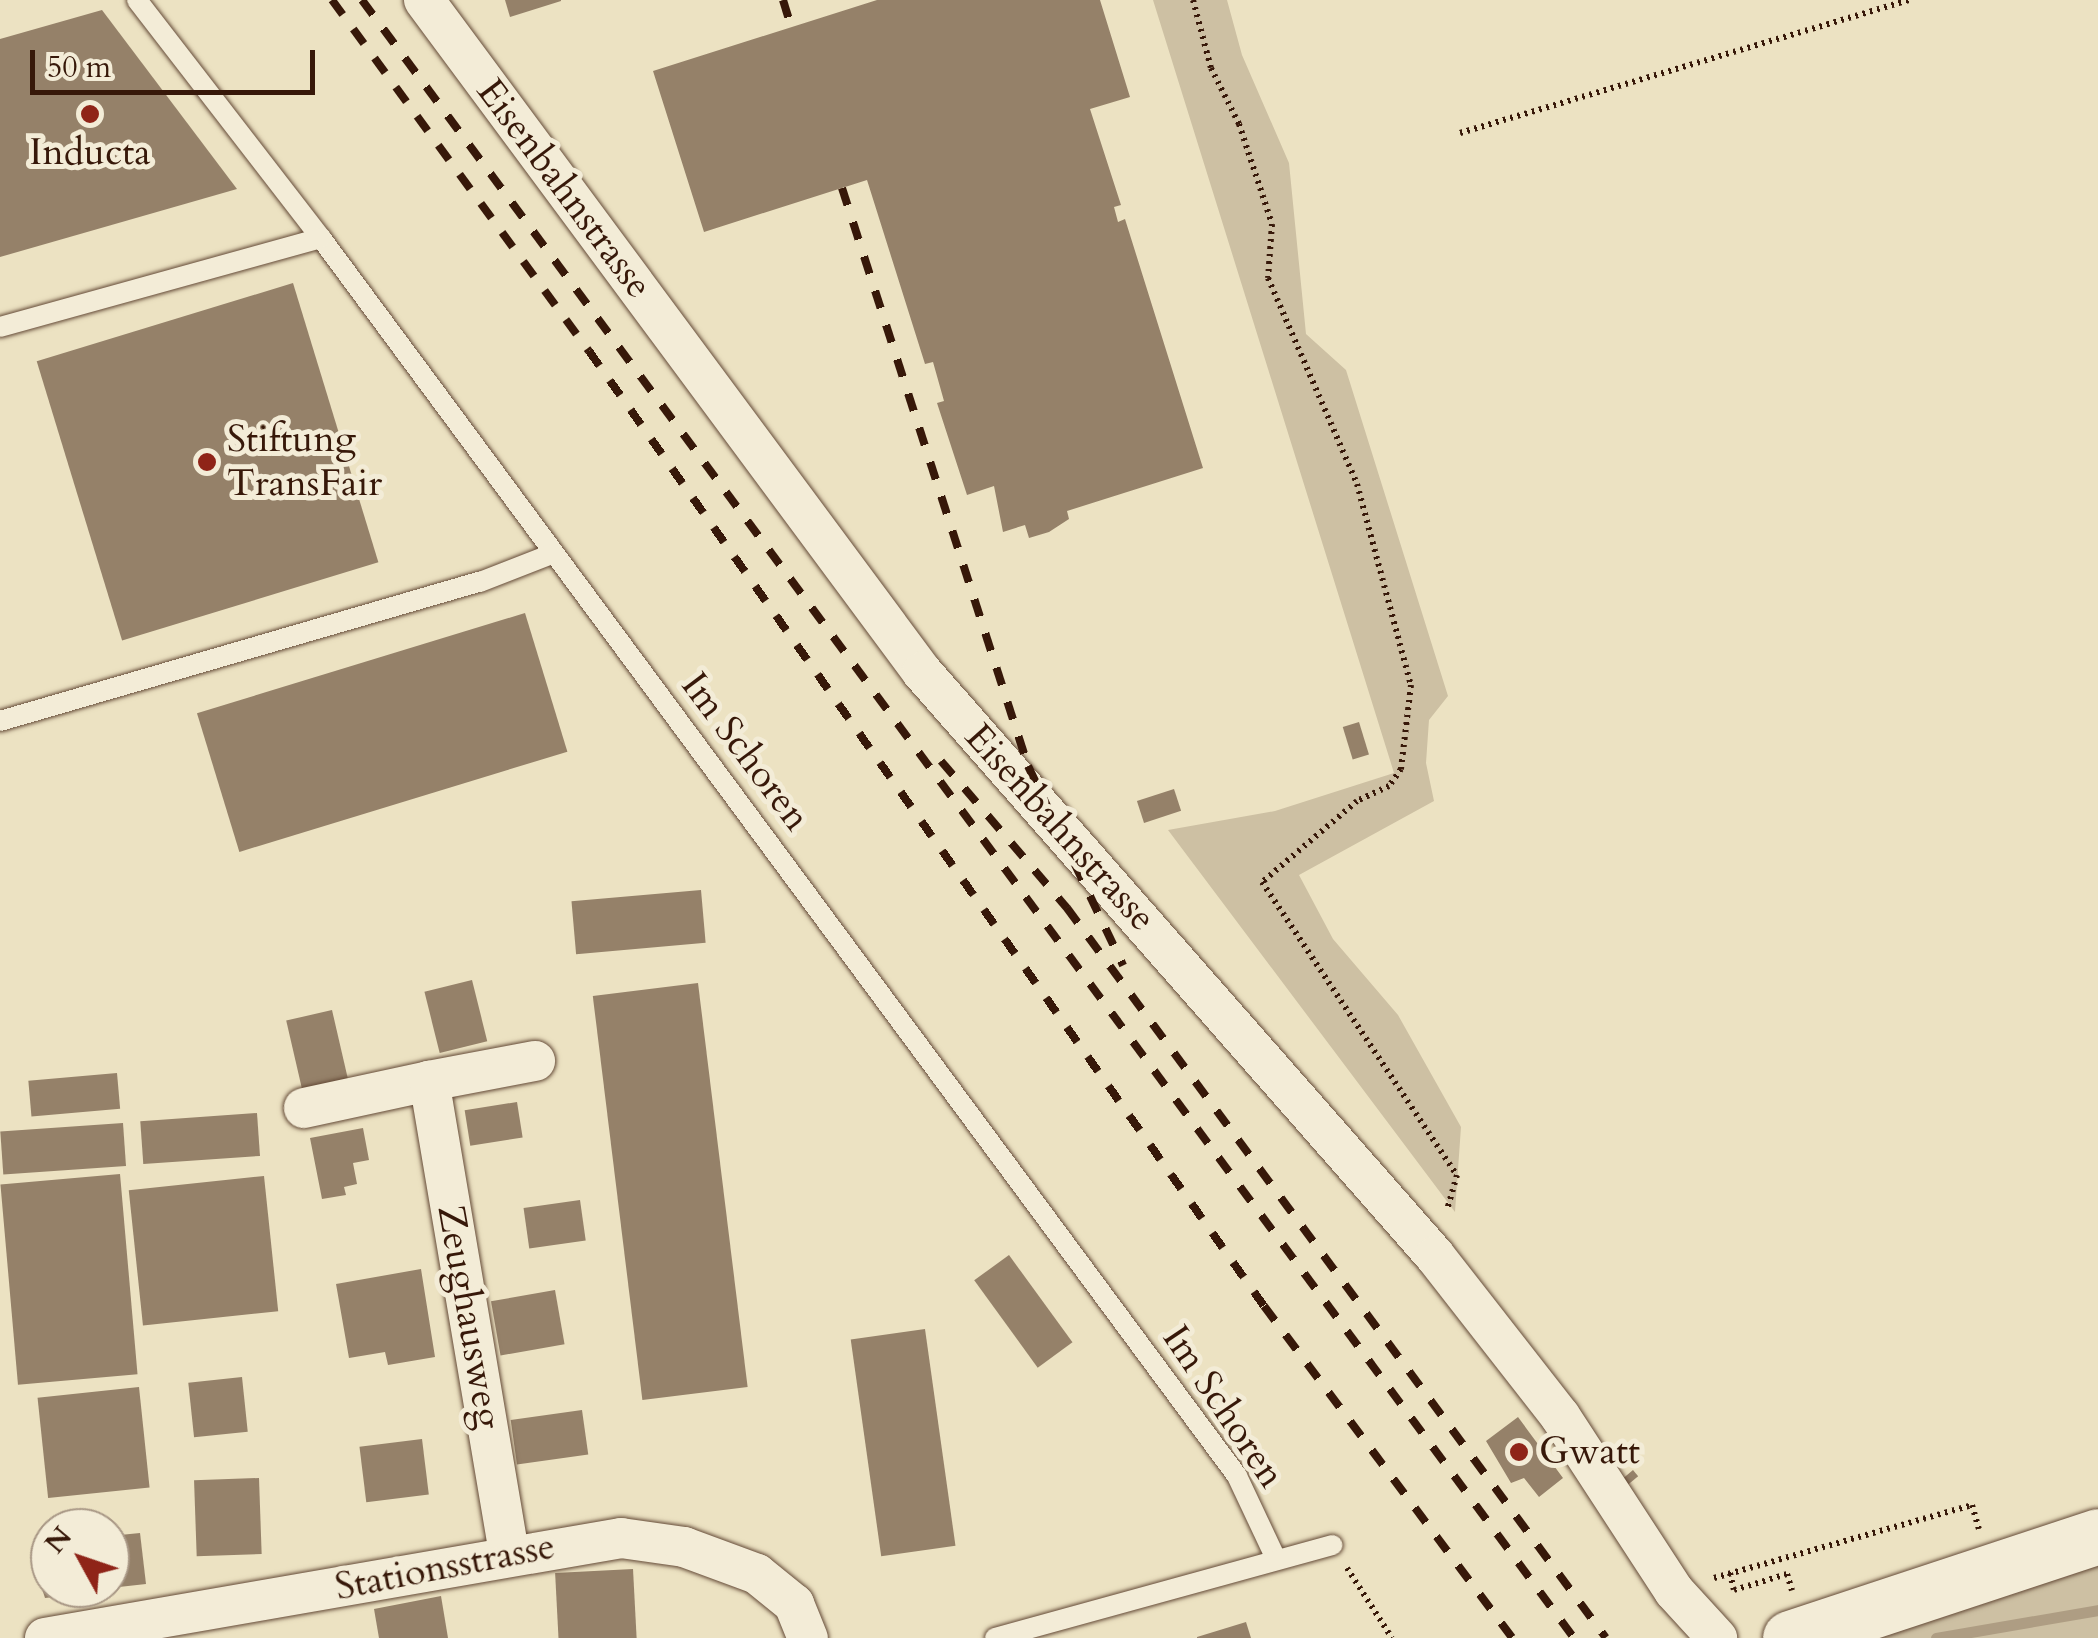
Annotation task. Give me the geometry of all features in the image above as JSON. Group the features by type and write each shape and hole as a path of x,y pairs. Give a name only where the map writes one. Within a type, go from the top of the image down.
{"main road":[{"path":"1788,1608 2098,1536"}],"street":[{"name":"Eisenbahnstrasse","path":"424,0 922,672 1435,1256 1560,1416 1674,1591 1717,1638"},
{"path":"304,1108 534,1061"},
{"name":"Zeughausweg","path":"429,1081 508,1552"},
{"name":"Stationsstrasse","path":"46,1638 310,1594 508,1552 621,1538 684,1548 777,1587 794,1604 808,1638"}],"lane":[{"name":"Im Schoren","path":"137,0 321,238 1237,1476 1276,1559"},
{"path":"0,327 321,238"},
{"path":"0,721 480,582 552,554"},
{"path":"995,1638 1332,1545"}],"path":[{"path":"1194,0 1211,68 1239,124 1272,224 1268,278 1357,484 1411,684 1400,769 1389,786 1357,801 1262,882 1456,1175 1435,1256"},
{"path":"1460,133 1909,0"},
{"path":"1674,1591 1972,1505 1980,1532 1961,1538"},
{"path":"1332,1545 1392,1638"},
{"path":"1730,1573 1734,1590 1786,1574 1788,1608"},
{"path":"1788,1608 1811,1586"}],"shaded area":[{"path":"1153,0 1227,0 1242,55 1289,163 1306,334 1346,370 1448,696 1429,720 1426,763 1434,801 1299,875 1333,939 1398,1015 1461,1127 1455,1212 1168,830 1275,811 1394,773"},
{"path":"2098,1566 2098,1638 1875,1638 2043,1579"}],"building":[{"path":"505,0 561,0 561,1 510,17"},
{"path":"877,0 1100,0 1130,97 1090,109 1121,205 1114,207 1118,222 1125,219 1203,468 1067,511 1069,519 1049,532 1029,538 1025,525 1003,532 994,486 967,495 937,403 944,401 933,362 925,364 867,180 704,232 653,71"},
{"name":"Inducta","path":"102,10 237,189 0,257 0,39"},
{"name":"Stiftung TransFair","path":"293,283 378,562 122,641 37,361"},
{"path":"525,613 567,752 239,852 197,713"},
{"path":"1359,722 1369,755 1353,759 1343,727"},
{"path":"1174,789 1181,811 1144,823 1137,801"},
{"path":"701,890 706,943 576,954 571,901"},
{"path":"472,980 487,1041 440,1053 424,992"},
{"path":"698,983 748,1387 642,1400 593,996"},
{"path":"332,1010 349,1085 304,1096 286,1021"},
{"path":"117,1073 120,1109 31,1117 28,1081"},
{"path":"517,1102 523,1138 470,1146 465,1110"},
{"path":"257,1113 260,1156 143,1164 140,1121"},
{"path":"123,1123 126,1166 3,1174 0,1132"},
{"path":"363,1128 369,1160 353,1163 357,1184 344,1187 346,1195 322,1199 310,1138"},
{"path":"120,1174 138,1374 18,1385 0,1184"},
{"path":"264,1176 278,1311 143,1325 129,1190"},
{"path":"580,1200 586,1241 529,1249 524,1208"},
{"path":"1009,1255 1072,1342 1038,1368 974,1280"},
{"path":"421,1269 435,1357 388,1365 385,1352 349,1358 336,1284"},
{"path":"555,1290 565,1344 501,1355 491,1301"},
{"path":"925,1329 955,1546 881,1556 851,1339"},
{"path":"242,1377 248,1432 194,1437 188,1383"},
{"path":"139,1387 150,1487 48,1498 38,1398"},
{"path":"582,1410 588,1455 517,1465 511,1420"},
{"name":"Gwatt","path":"1518,1417 1563,1478 1539,1497 1524,1478 1511,1483 1486,1441"},
{"path":"422,1439 429,1495 366,1502 359,1447"},
{"path":"1633,1470 1638,1476 1625,1487 1620,1481"},
{"path":"259,1478 262,1554 197,1556 194,1480"},
{"path":"140,1533 146,1584 130,1586 130,1534"},
{"path":"633,1569 637,1638 559,1638 555,1573"},
{"path":"441,1596 448,1638 379,1638 374,1609"},
{"path":"1246,1622 1251,1638 1197,1638 1197,1637"}],"waterway":[{"path":"1936,1638 2098,1610"}],"railway":[{"path":"332,0 589,351 1264,1306 1512,1638"},
{"path":"362,0 1574,1638"},
{"path":"783,0 791,27"},
{"path":"842,188 1028,766 1123,965"},
{"path":"941,761 1067,908 1606,1638"}],"place":[{"name":"Inducta","path":"90,114"},
{"name":"Stiftung TransFair","path":"207,462"},
{"name":"Gwatt","path":"1519,1452"}]}
